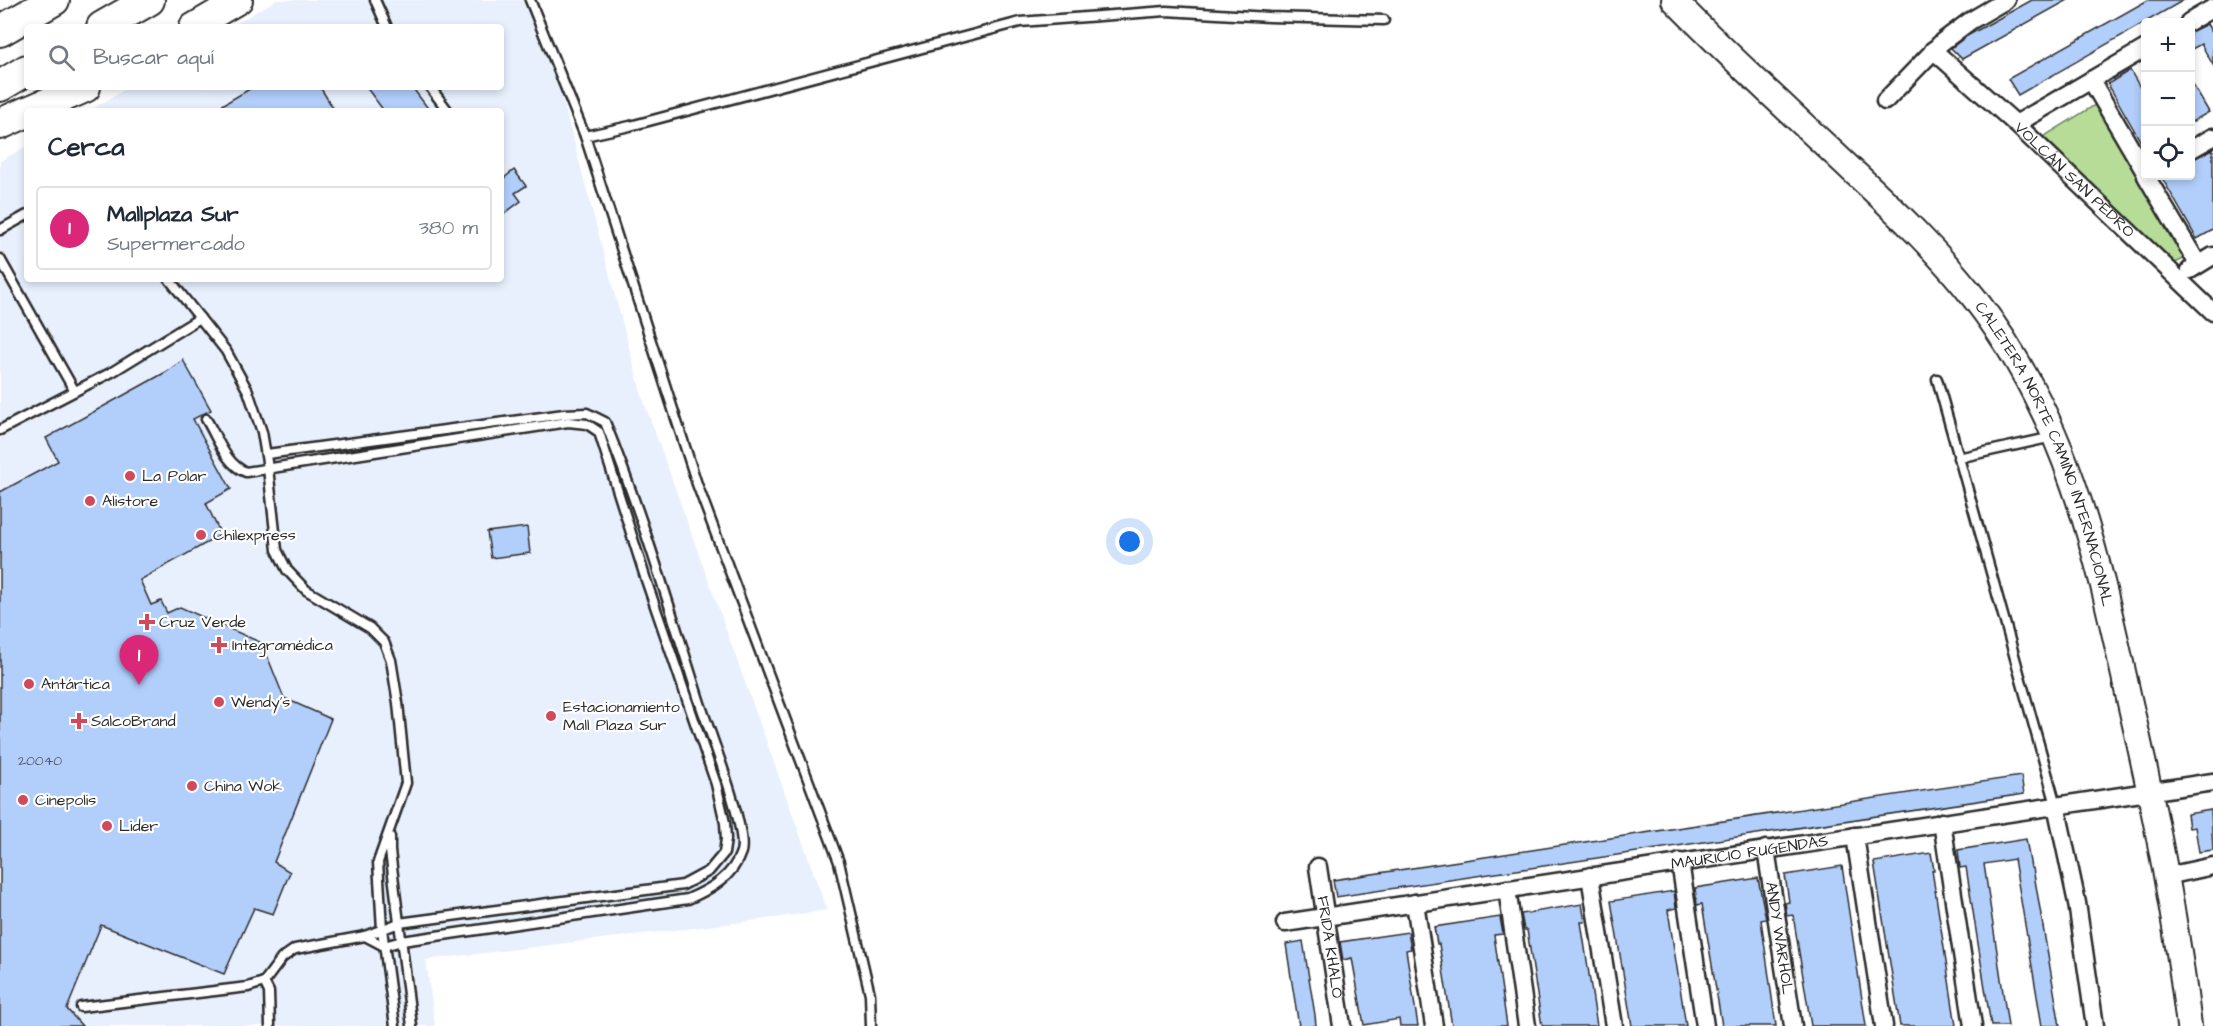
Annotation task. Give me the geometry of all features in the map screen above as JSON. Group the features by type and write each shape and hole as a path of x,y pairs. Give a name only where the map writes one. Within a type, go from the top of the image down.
{"highway":[{"path":"0,31 54,0"},
{"path":"107,24 149,0"},
{"path":"0,86 24,72"},
{"path":"37,108 78,90"},
{"path":"0,124 24,114"}],"main road":[{"path":"198,24 239,0"}],"street":[{"name":"CALETERA NORTE CAMINO INTERNACIONAL","path":"1674,0 1930,246 1975,299 2026,376 2056,436 2078,492 2090,533 2150,791 2167,876 2189,1026"},
{"path":"1885,101 1933,50 1983,6 2006,0"},
{"path":"2195,18 2213,8"},
{"name":"VOLCÁN SAN PEDRO","path":"1933,50 2016,124 2213,312"},
{"path":"2016,124 2141,50"},
{"path":"2091,80 2141,166"},
{"path":"54,108 85,90"},
{"path":"0,140 24,126"},
{"path":"2195,147 2213,137"},
{"path":"2150,180 2206,260 2180,279"},
{"name":"MAURICIO RUGENDAS","path":"1285,923 2213,782"},
{"path":"2056,805 2077,903 2096,1026"},
{"path":"1941,822 1973,1026"},
{"path":"1854,836 1884,1026"},
{"name":"ANDY WARHOL","path":"1766,849 1793,1026"},
{"path":"1680,862 1705,1026"},
{"path":"2167,876 2213,866"},
{"name":"FRIDA KHALO","path":"1318,867 1342,1026"},
{"path":"1590,876 1614,1026"},
{"path":"1507,889 1527,1026"},
{"path":"1415,903 1434,1026"}],"lane":[{"path":"375,0 386,24"},
{"path":"530,0 585,136 697,484 839,862 870,994 871,1026"},
{"path":"585,136 1020,22 1166,11 1384,20"},
{"path":"432,90 446,108"},
{"path":"3,227 24,216"},
{"path":"0,259 74,390"},
{"path":"171,282 225,351 248,391 267,454 277,549 286,570 306,590 370,628 378,635 388,651 398,704 406,783 378,862 382,928 394,1026"},
{"path":"0,430 112,372 200,318"},
{"path":"1937,379 2056,805"},
{"path":"267,454 564,414 587,413 605,422 619,456 675,620 742,836 741,851 729,873 707,891 688,899 402,941 384,946 365,936"},
{"path":"81,1007 227,991 264,982 282,958 295,949 365,936 399,923 682,885 709,871 724,853 725,823 716,784 649,591 599,432 587,424 568,422 246,472 238,469 230,461 206,419"},
{"path":"1958,459 2056,436"},
{"path":"391,828 390,851 412,1026"},
{"path":"264,982 269,992 270,1026"}],"shaded area":[{"path":"276,0 536,0 642,396 827,910 426,960 435,1026 0,1026 0,161 24,148 24,282 504,282 504,108 94,108 124,90 504,90 504,24 235,24"}],"green space":[{"path":"2098,103 2184,259 2175,263 2038,140"}],"building":[{"path":"2032,0 2068,0 1962,59 1951,48 1967,36"},
{"path":"2148,0 2184,0 2153,18 2141,18 2141,25 2018,95 2008,79"},
{"path":"2207,24 2213,34 2213,65 2201,44 2195,47 2195,30"},
{"path":"2130,70 2141,89 2141,142 2108,84"},
{"path":"2195,88 2209,112 2195,120"},
{"path":"248,90 322,90 333,108 217,108"},
{"path":"368,90 414,90 428,108 382,108"},
{"path":"2213,149 2213,230 2197,239 2163,180 2195,180 2195,158"},
{"path":"514,170 526,186 515,193 521,201 504,214 504,178"},
{"path":"183,360 211,410 193,419 231,489 206,503 221,535 140,580 151,605 161,601 167,613 180,607 262,643 284,698 331,719 274,862 290,872 273,914 254,908 224,974 101,925 67,1009 82,1026 0,1026 0,492 58,461 46,438 166,372"},
{"path":"527,527 530,553 491,558 487,532"},
{"path":"2021,776 2024,794 1336,897 1333,880"},
{"path":"2211,810 2213,850 2199,852 2195,827 2189,828 2187,814"},
{"path":"2026,839 2060,1026 2042,1026 2014,859 1984,864 2008,1026 1991,1026 1966,867 1960,868 1958,850"},
{"path":"1931,853 1956,1026 1900,1026 1874,862"},
{"path":"1842,866 1866,1026 1811,1026 1793,915 1787,916 1785,903 1789,902 1785,875"},
{"path":"1758,878 1766,919 1761,920 1776,1026 1722,1026 1702,904 1697,905 1695,888"},
{"path":"1674,891 1676,908 1668,910 1686,1026 1632,1026 1611,901"},
{"path":"1582,904 1585,922 1581,922 1597,1026 1542,1026 1527,930 1524,930 1521,914"},
{"path":"1500,917 1503,934 1494,935 1507,1026 1452,1026 1439,944 1437,944 1434,927"},
{"path":"1408,932 1411,949 1406,950 1418,1026 1400,1026 1399,1019 1364,1025 1352,958 1343,960 1340,942"},
{"path":"1303,941 1316,1026 1299,1026 1291,977 1286,944"}],"place":[{"name":"La Polar","path":"130,476"},
{"name":"Alistore","path":"90,501"},
{"name":"Chilexpress","path":"201,535"},
{"name":"Cruz Verde","path":"147,622"},
{"name":"Integramédica","path":"219,645"},
{"name":"Antártica","path":"29,684"},
{"name":"Mallplaza Sur","path":"139,685"},
{"name":"Wendy's","path":"219,702"},
{"name":"Estacionamiento Mall Plaza Sur","path":"551,716"},
{"name":"SalcoBrand","path":"79,721"},
{"name":"China Wok","path":"192,786"},
{"name":"Cinepolis","path":"23,800"},
{"name":"Lider","path":"107,826"}]}
